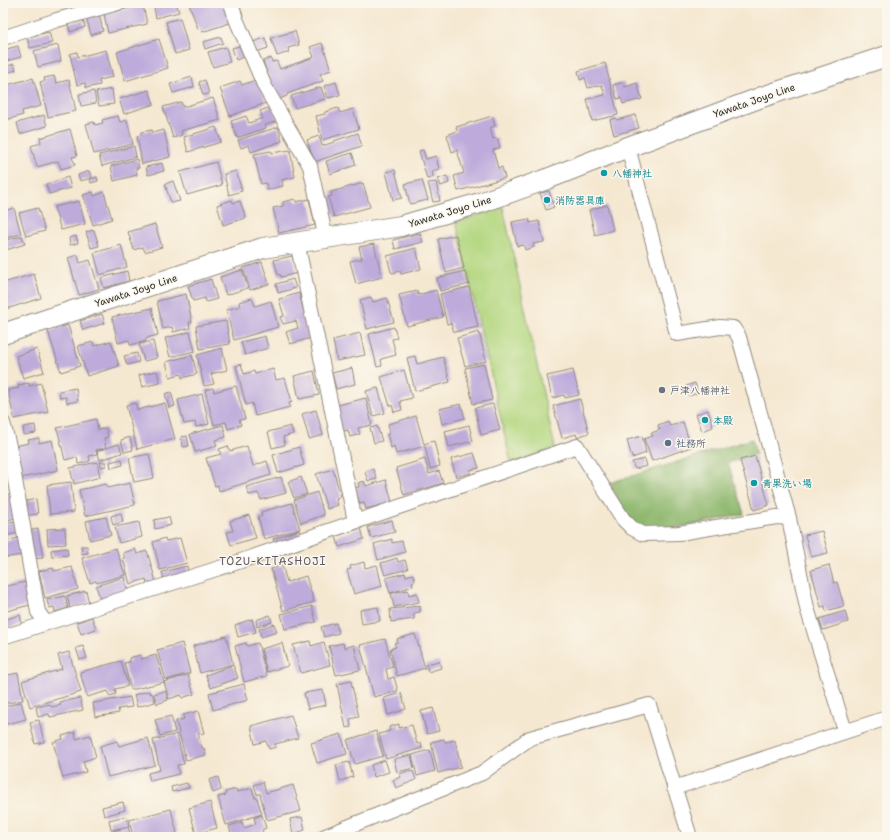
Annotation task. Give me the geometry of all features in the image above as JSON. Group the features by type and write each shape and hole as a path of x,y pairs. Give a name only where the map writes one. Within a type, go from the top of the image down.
{"main road":[{"name":"Yawata Joyo Line","path":"3,334 263,248 401,226 480,203 762,97 887,56"}],"street":[{"path":"3,38 57,20 118,3"},
{"path":"231,3 236,19 265,87 310,166 326,238"},
{"path":"628,147 677,334 720,327 733,328 739,337 789,518 807,608 845,731"},
{"path":"297,242 355,521"},
{"path":"3,423 9,446 38,612 46,623"},
{"path":"3,637 232,564 577,446 623,519 632,528 643,534 679,533 777,517 789,518"},
{"path":"323,837 482,773 530,738 649,705 690,837"},
{"path":"674,788 887,718"}],"green space":[{"path":"503,207 555,448 511,463 456,222"},
{"path":"752,439 756,454 728,463 744,514 674,528 647,529 634,523 609,483"}],"building":[{"path":"153,3 176,3 179,12 156,18"},
{"path":"224,3 230,23 202,32 201,28 198,29 189,4"},
{"path":"143,5 147,24 108,33 104,14"},
{"path":"99,13 103,31 91,35 86,16"},
{"path":"180,18 189,50 175,54 166,22"},
{"path":"83,20 85,27 70,32 68,24"},
{"path":"295,31 299,45 288,48 289,52 277,56 271,38"},
{"path":"49,32 52,43 30,48 27,37"},
{"path":"221,37 223,43 205,49 203,42"},
{"path":"265,38 268,48 256,52 253,42"},
{"path":"159,39 168,68 125,81 117,52"},
{"path":"322,43 331,70 320,74 323,81 287,94 287,96 277,100 263,61 271,58 272,62 277,61 280,69 314,57 310,47"},
{"path":"58,45 61,61 38,67 34,51"},
{"path":"18,46 21,57 3,62 3,50"},
{"path":"239,46 244,57 236,60 232,48"},
{"path":"226,47 230,62 213,67 208,52"},
{"path":"106,50 113,77 99,80 100,85 86,88 85,83 77,85 70,54 77,52 78,57"},
{"path":"605,63 618,115 592,121 587,99 605,95 602,85 588,88 585,78 580,80 578,71"},
{"path":"14,64 16,70 3,74 3,67"},
{"path":"54,76 56,83 69,80 76,111 48,117 40,82 45,81 44,78"},
{"path":"192,77 194,87 173,93 170,84"},
{"path":"33,78 41,106 22,111 23,115 6,120 3,113 3,86"},
{"path":"258,79 266,103 230,116 220,88 240,81 242,85"},
{"path":"205,80 209,94 203,95 199,82"},
{"path":"336,82 340,95 328,98 324,86"},
{"path":"624,82 625,87 637,83 642,99 623,104 621,98 617,99 613,85"},
{"path":"321,87 325,99 295,108 291,96"},
{"path":"112,89 114,104 99,106 96,92"},
{"path":"149,90 154,104 124,114 119,99"},
{"path":"94,91 96,103 81,106 79,94"},
{"path":"213,98 220,120 181,131 182,135 173,138 163,107 181,102 183,107"},
{"path":"273,106 278,121 265,125 266,128 237,138 231,121 246,116 249,123 263,118 260,111"},
{"path":"338,108 340,113 353,109 359,129 322,140 316,116"},
{"path":"44,115 47,126 20,134 17,123"},
{"path":"635,115 639,128 614,135 610,120 616,118 617,120"},
{"path":"118,116 120,122 127,120 133,144 94,154 86,124 94,122 95,125 103,123 102,120"},
{"path":"492,116 495,126 490,128 493,139 497,138 500,148 493,150 498,168 502,167 505,178 458,191 454,176 464,173 457,150 452,152 447,135 457,131 456,127"},
{"path":"216,127 221,142 188,152 184,137"},
{"path":"278,127 282,141 251,152 249,145 241,148 238,140"},
{"path":"70,129 77,156 72,157 75,165 61,169 58,161 37,167 31,146 41,143 40,138"},
{"path":"152,130 152,133 164,130 170,157 142,164 137,136 141,135 141,132"},
{"path":"358,133 362,146 314,162 307,140 319,136 322,146"},
{"path":"134,146 136,157 102,166 99,155"},
{"path":"290,150 295,177 282,180 283,186 267,190 266,183 261,184 254,154"},
{"path":"423,150 426,159 436,156 439,169 432,171 433,177 427,179 419,151"},
{"path":"352,153 356,165 330,174 326,161"},
{"path":"137,159 139,168 136,168 137,175 114,181 111,166"},
{"path":"216,162 222,185 187,195 180,172"},
{"path":"162,163 164,171 148,175 146,167"},
{"path":"395,170 402,198 393,200 386,172"},
{"path":"89,171 92,178 80,181 78,175"},
{"path":"236,171 242,191 229,195 224,174"},
{"path":"447,176 449,183 441,186 438,179"},
{"path":"68,177 71,188 49,194 46,184"},
{"path":"97,177 98,181 91,183 90,179"},
{"path":"422,180 428,200 410,204 405,184"},
{"path":"173,181 180,201 171,203 165,184"},
{"path":"436,182 440,201 433,202 428,183"},
{"path":"363,183 370,207 334,217 328,197 332,196 331,192"},
{"name":"消防器具庫","path":"549,191 554,207 546,210 540,193"},
{"path":"93,192 94,196 104,192 112,219 93,225 83,195"},
{"path":"295,199 296,202 309,199 315,225 279,233 273,208 283,206 283,202"},
{"path":"232,200 233,203 240,201 246,218 223,225 217,205"},
{"path":"79,201 85,224 61,230 54,207"},
{"path":"607,205 613,230 595,235 589,210"},
{"path":"14,208 21,234 3,239 3,211"},
{"path":"38,208 45,231 26,236 19,213"},
{"path":"529,219 530,223 539,221 544,242 533,244 534,247 525,250 524,245 517,246 512,222"},
{"path":"155,224 162,247 145,252 143,247 134,250 128,232"},
{"path":"94,230 99,246 91,248 86,232"},
{"path":"420,233 423,242 395,249 393,240"},
{"path":"456,235 464,268 446,273 438,239"},
{"path":"22,236 25,244 3,251 3,241"},
{"path":"76,236 78,243 70,245 69,238"},
{"path":"374,244 382,277 356,284 350,261 362,259 359,247"},
{"path":"121,245 127,267 100,275 94,253"},
{"path":"416,248 421,269 401,274 400,271 393,273 391,272 387,256"},
{"path":"78,255 80,263 90,260 99,289 79,295 68,258"},
{"path":"292,256 297,273 281,277 281,275 278,275 274,260"},
{"path":"262,262 269,284 250,290 243,268"},
{"path":"242,270 248,288 226,295 220,277"},
{"path":"127,271 129,281 104,288 101,278"},
{"path":"465,271 469,284 440,291 437,278"},
{"path":"34,274 41,298 3,310 3,283"},
{"path":"211,279 217,299 206,302 205,298 193,301 188,286"},
{"path":"293,279 296,288 278,293 276,284"},
{"path":"469,287 478,327 454,332 451,323 447,324 440,294"},
{"path":"436,290 443,317 407,326 399,295 417,291 418,295"},
{"path":"299,293 311,338 290,344 286,332 298,328 296,321 283,324 280,317 284,316 279,299"},
{"path":"186,294 192,322 189,322 190,328 173,332 172,327 163,329 157,301"},
{"path":"371,297 373,302 387,298 394,322 367,329 360,300"},
{"path":"252,298 255,306 271,301 278,327 234,340 226,310 240,306 239,302"},
{"path":"152,308 158,335 146,338 146,341 130,345 129,340 118,343 112,317"},
{"path":"102,314 105,323 83,330 80,321"},
{"path":"226,321 230,344 200,349 196,326"},
{"path":"68,325 80,366 61,372 48,331"},
{"path":"394,327 397,338 392,339 396,355 381,359 382,366 377,367 369,334"},
{"path":"190,332 195,351 170,357 165,338"},
{"path":"479,332 486,361 465,366 457,338"},
{"path":"360,333 365,355 337,361 333,340"},
{"path":"265,336 268,348 245,355 241,342"},
{"path":"111,341 119,366 87,376 78,346 93,342 94,346"},
{"path":"153,341 157,358 144,361 139,344"},
{"path":"222,348 227,370 211,374 214,384 204,386 197,355"},
{"path":"37,349 44,372 23,378 16,356"},
{"path":"137,353 139,362 127,365 124,356"},
{"path":"192,355 197,374 182,378 181,374 170,377 166,362"},
{"path":"415,356 417,364 443,357 450,382 415,391 407,358"},
{"path":"241,364 244,374 254,371 255,374 273,369 276,380 285,378 292,402 289,403 290,407 255,416 252,403 246,405 236,366"},
{"path":"484,364 492,400 473,404 465,368"},
{"path":"352,368 355,384 336,389 332,373"},
{"path":"404,370 412,398 400,401 402,410 394,412 392,405 390,406 381,377"},
{"path":"573,370 579,395 565,398 564,395 552,398 547,376"},
{"path":"157,371 160,383 142,387 139,375"},
{"path":"314,371 319,395 299,399 294,376"},
{"path":"29,383 29,386 41,383 48,412 14,419 8,390 19,388 18,385"},
{"path":"695,383 698,393 689,396 686,386"},
{"path":"236,386 245,419 239,420 241,425 228,429 226,422 214,425 205,390 213,388 214,392"},
{"path":"76,388 78,401 67,403 66,397 60,398 59,391"},
{"path":"378,388 385,413 373,416 366,391"},
{"path":"171,392 175,406 169,408 165,394"},
{"path":"202,394 209,424 196,427 195,422 184,424 178,400"},
{"path":"366,398 372,425 358,428 360,434 350,437 348,430 341,432 334,406"},
{"path":"580,399 589,433 577,437 576,434 562,438 553,406"},
{"path":"136,403 137,410 165,403 175,439 137,449 126,405"},
{"path":"461,404 465,418 442,424 439,409"},
{"path":"493,404 500,430 481,435 475,408"},
{"path":"316,410 323,435 309,439 302,414"},
{"name":"本殿","path":"708,410 713,427 702,431 696,414"},
{"path":"416,416 424,444 434,441 440,466 430,469 425,446 396,454 394,446 391,448 387,434 390,433 388,424"},
{"path":"96,419 98,430 106,428 108,437 104,438 106,448 96,450 97,454 89,456 90,461 78,464 77,457 65,460 57,428"},
{"name":"社務所","path":"668,421 670,426 683,422 691,447 652,461 644,439 653,436 651,433 660,430 658,425"},
{"path":"35,425 36,433 24,435 23,427"},
{"path":"223,425 226,437 215,440 217,446 195,452 190,434"},
{"path":"469,425 473,441 449,447 445,431"},
{"path":"291,426 293,434 283,437 285,445 272,448 268,432"},
{"path":"377,426 382,441 374,443 370,428"},
{"path":"187,436 189,446 183,447 181,437"},
{"path":"642,436 646,453 632,458 627,440"},
{"path":"130,437 133,450 124,452 121,440"},
{"path":"39,438 39,443 52,440 58,470 21,478 14,446 29,443 28,440"},
{"path":"119,444 122,453 100,460 97,451"},
{"path":"228,446 230,451 247,446 253,466 267,461 271,475 219,491 218,485 215,486 206,458 221,454 219,449"},
{"path":"299,447 304,465 278,473 273,455"},
{"path":"474,453 479,468 470,470 471,473 456,477 451,459"},
{"path":"149,454 154,478 134,482 129,458"},
{"name":"青果洗い場","path":"755,456 769,505 754,510 740,460"},
{"path":"122,459 123,465 111,468 110,462"},
{"path":"425,459 429,474 439,471 443,483 404,495 396,468"},
{"path":"645,459 647,466 635,469 632,462"},
{"path":"97,462 100,477 74,484 70,468"},
{"path":"100,462 106,462 106,466 101,467"},
{"path":"333,469 341,497 336,499 338,505 327,509 316,474"},
{"path":"373,469 377,479 368,481 365,472"},
{"path":"281,477 286,493 261,500 258,493 249,495 246,487"},
{"path":"301,477 307,494 294,498 288,482"},
{"path":"386,480 392,502 366,509 364,503 360,504 355,488 359,487 358,483 364,481 366,486"},
{"path":"71,482 74,512 50,514 47,485"},
{"path":"130,483 135,505 85,516 79,490 106,484 108,488"},
{"path":"317,492 324,515 301,523 294,500"},
{"path":"11,494 16,518 3,521 3,495"},
{"path":"36,499 38,514 24,516 22,502"},
{"path":"292,503 300,529 264,539 258,517 262,516 261,512"},
{"path":"121,513 123,522 113,525 111,516"},
{"path":"249,515 256,538 231,545 227,532 233,531 230,521"},
{"path":"106,517 111,535 90,540 86,521"},
{"path":"169,517 171,525 155,529 154,520"},
{"path":"392,520 395,532 371,538 368,527"},
{"path":"16,521 19,533 3,536 3,523"},
{"path":"139,522 142,537 119,543 115,527"},
{"path":"65,528 66,544 48,545 47,529"},
{"path":"361,528 364,539 339,547 336,536"},
{"path":"38,529 43,558 31,559 26,531"},
{"path":"299,530 301,538 276,546 273,539"},
{"path":"822,531 828,553 811,557 805,535"},
{"path":"19,538 22,555 3,558 3,541"},
{"path":"165,538 166,541 180,538 187,563 160,570 153,542"},
{"path":"392,539 392,543 402,541 405,552 378,560 374,544"},
{"path":"81,546 87,546 88,553 82,554"},
{"path":"67,548 68,555 52,557 51,550"},
{"path":"116,548 125,575 97,583 96,581 90,583 82,558"},
{"path":"135,549 137,554 147,551 157,585 148,588 146,579 130,584 123,553"},
{"path":"397,558 398,562 405,560 408,569 385,575 381,563"},
{"path":"364,562 365,568 377,565 382,586 354,594 347,570 351,569 350,566"},
{"path":"282,565 287,582 306,576 314,602 283,611 271,569"},
{"path":"829,565 834,583 837,582 844,606 826,611 825,606 821,607 811,570"},
{"path":"187,566 189,577 165,583 162,572"},
{"path":"72,567 78,589 45,598 39,571 53,568 54,571"},
{"path":"405,573 406,576 413,574 415,581 412,582 413,586 390,593 386,578"},
{"path":"124,577 128,592 101,601 96,586"},
{"path":"25,582 30,605 3,612 3,587"},
{"path":"408,590 409,595 417,593 419,602 394,607 391,593"},
{"path":"86,591 89,603 70,608 67,596"},
{"path":"65,596 68,608 55,612 54,607 49,608 47,600"},
{"path":"312,606 316,622 285,629 281,614"},
{"path":"420,606 420,612 414,613 414,619 391,622 390,609"},
{"path":"378,607 380,621 362,624 360,610"},
{"path":"845,611 848,622 823,630 819,619"},
{"path":"20,615 22,624 3,630 3,620"},
{"path":"270,615 272,622 257,627 256,620"},
{"path":"92,617 96,629 81,634 77,622"},
{"path":"252,619 256,632 238,637 235,625"},
{"path":"336,623 339,633 324,637 321,627"},
{"path":"274,624 277,632 261,637 259,629"},
{"path":"415,634 425,668 397,676 390,649 396,647 394,643 398,642 397,639"},
{"path":"226,636 233,664 200,673 193,646"},
{"path":"385,639 393,667 386,669 388,679 394,677 398,691 374,697 360,645"},
{"path":"310,641 311,646 324,642 330,665 301,673 293,645"},
{"path":"182,643 190,673 166,680 157,650"},
{"path":"246,643 247,646 258,643 267,676 244,682 235,646"},
{"path":"282,643 288,666 267,672 261,649"},
{"path":"343,643 344,648 354,645 360,670 336,675 329,646"},
{"path":"83,646 87,658 80,660 76,648"},
{"path":"69,652 81,692 30,707 22,681 62,669 58,655"},
{"path":"140,655 141,659 156,655 164,682 131,690 124,663 130,662 129,658"},
{"path":"121,661 128,686 115,689 116,694 109,696 108,691 87,697 80,672"},
{"path":"439,661 441,668 428,672 426,664"},
{"path":"233,665 238,678 211,688 206,675"},
{"path":"18,673 23,700 3,704 3,676"},
{"path":"188,675 194,694 182,698 181,695 169,699 164,682"},
{"path":"351,681 359,717 350,719 351,727 346,728 337,684"},
{"path":"244,684 248,700 213,710 209,693"},
{"path":"323,690 326,705 308,709 304,693"},
{"path":"149,691 150,694 152,693 155,702 137,707 134,695"},
{"path":"165,691 168,700 157,704 154,694"},
{"path":"401,693 406,709 388,715 384,698"},
{"path":"130,697 132,707 118,709 119,713 95,717 93,703"},
{"path":"80,698 83,710 50,717 49,714 38,717 36,707 50,704 51,707 61,705 60,702"},
{"path":"21,702 26,719 3,725 3,707"},
{"path":"433,708 439,731 427,734 421,711"},
{"path":"198,711 204,733 198,734 202,748 204,748 206,755 186,760 176,721 184,719 183,715"},
{"path":"291,715 298,738 275,744 276,747 269,749 266,741 255,744 251,726"},
{"path":"171,716 175,732 160,736 155,720"},
{"path":"39,720 44,742 35,744 30,722"},
{"path":"399,724 399,728 412,725 417,744 421,743 422,748 386,759 379,734 390,731 389,727"},
{"path":"376,731 383,756 355,764 347,740"},
{"path":"75,732 76,739 90,735 96,757 83,761 86,772 63,778 53,742 63,739 62,736"},
{"path":"177,734 184,764 177,765 179,774 150,781 148,773 160,770 153,740"},
{"path":"341,734 347,754 317,763 311,743"},
{"path":"148,738 155,765 108,777 100,746 117,741 119,746"},
{"path":"444,739 445,742 455,740 461,767 438,773 431,742"},
{"path":"430,750 435,771 417,776 412,755"},
{"path":"411,755 414,768 397,772 394,759"},
{"path":"385,760 389,772 374,777 371,765"},
{"path":"349,762 353,777 340,781 336,765"},
{"path":"413,771 416,780 396,788 393,780 401,777 399,774"},
{"path":"218,777 221,790 213,793 209,780"},
{"path":"263,782 266,793 293,785 301,811 267,820 260,794 257,794 254,785"},
{"path":"187,783 189,788 172,792 171,787"},
{"path":"252,788 262,814 226,825 218,797 226,795 225,792 236,789 237,792"},
{"path":"123,802 125,810 104,816 102,807"},
{"path":"210,802 217,828 196,834 189,808"},
{"path":"171,809 177,833 162,837 133,837 129,820"},
{"path":"262,815 266,828 262,830 264,836 232,837 229,826 242,822 244,828 256,824 254,818"},
{"path":"126,816 129,826 111,830 109,820"},
{"path":"302,817 305,830 293,834 290,819"},
{"path":"128,827 131,837 112,837 110,832"}],"place":[{"name":"八幡神社","path":"604,173"},
{"name":"消防器具庫","path":"547,200"},
{"name":"戸津八幡神社","path":"662,390"},
{"name":"本殿","path":"705,420"},
{"name":"社務所","path":"668,443"},
{"name":"青果洗い場","path":"754,483"}],"district":[{"name":"TOZU-KITASHOJI","path":"273,561"}]}
